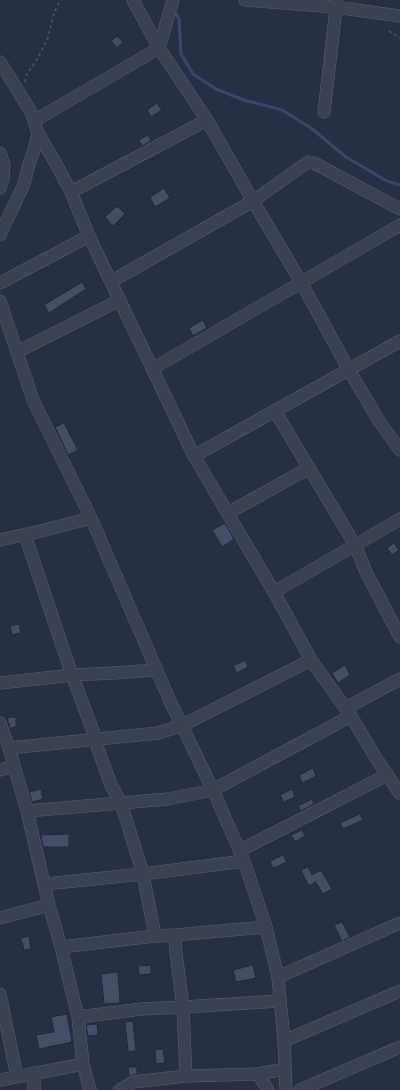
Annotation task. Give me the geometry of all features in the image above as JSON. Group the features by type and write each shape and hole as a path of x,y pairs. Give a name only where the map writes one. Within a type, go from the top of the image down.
{"street":[{"path":"133,0 159,48 207,120 253,201 302,282 349,370 379,421 400,450"},
{"path":"36,127 159,48 173,0"},
{"path":"245,0 336,4 400,16"},
{"path":"324,112 336,4"},
{"path":"0,62 31,112 36,127 71,192 89,236 112,281 194,456 274,592 311,660 349,712 400,794"},
{"path":"71,192 207,120"},
{"path":"0,235 24,184 34,150 36,127"},
{"path":"0,153 4,165 3,178 0,188"},
{"path":"112,281 253,201 309,162 314,163 400,209"},
{"path":"152,369 400,225"},
{"path":"0,282 89,236"},
{"path":"17,352 120,300"},
{"path":"0,301 33,400 91,518 156,670 181,726 213,790 241,856 266,927 278,977 284,1042 286,1090"},
{"path":"194,456 400,341"},
{"path":"275,411 355,545 366,572 400,637"},
{"path":"228,513 309,468"},
{"path":"0,540 91,518"},
{"path":"274,592 400,519"},
{"path":"25,535 72,674 96,739 108,778 120,803 143,874 155,936"},
{"path":"9,748 158,733 181,726 311,660"},
{"path":"0,683 72,674 156,670"},
{"path":"27,811 168,799 213,790 349,712 400,679"},
{"path":"0,723 9,748 27,811 49,905 61,947 78,1017 83,1064 90,1090"},
{"path":"0,770 14,766"},
{"path":"45,884 143,874 241,856 387,775"},
{"path":"0,918 49,905"},
{"path":"278,977 400,923"},
{"path":"61,947 155,936 266,927"},
{"path":"175,935 183,1007 186,1076"},
{"path":"284,1042 400,991"},
{"path":"0,994 17,1077"},
{"path":"78,1017 142,1009 280,1001"},
{"path":"300,1090 400,1047"},
{"path":"0,1080 83,1064"},
{"path":"120,1090 133,1082 186,1076 258,1074 285,1069"},
{"path":"34,1073 34,1090"},
{"path":"258,1074 268,1090"}],"path":[{"path":"21,95 27,74 36,61 48,38 53,17 61,0"},
{"path":"389,31 400,38"}],"building":[{"path":"117,36 123,42 117,48 111,41"},
{"path":"157,103 162,110 151,117 147,110"},
{"path":"148,135 151,141 142,146 139,140"},
{"path":"164,188 170,198 155,207 150,197"},
{"path":"117,206 125,214 113,226 105,217"},
{"path":"82,282 86,289 49,313 44,305"},
{"path":"203,320 207,328 193,336 189,328"},
{"path":"64,423 78,450 68,455 55,427"},
{"path":"225,523 234,539 222,547 212,530"},
{"path":"394,543 399,550 392,555 387,548"},
{"path":"19,624 21,633 12,635 10,626"},
{"path":"245,660 248,667 237,673 233,666"},
{"path":"345,665 350,675 338,683 332,673"},
{"path":"16,717 16,727 10,728 7,718"},
{"path":"313,768 316,776 302,783 299,775"},
{"path":"41,789 43,799 32,802 29,792"},
{"path":"292,789 295,797 284,802 280,795"},
{"path":"312,799 314,804 301,811 298,806"},
{"path":"360,814 363,820 343,829 340,823"},
{"path":"302,830 305,836 295,842 291,835"},
{"path":"69,834 69,847 43,847 41,835"},
{"path":"283,855 287,862 273,868 270,861"},
{"path":"308,867 312,875 321,870 332,889 323,894 316,882 309,886 301,870"},
{"path":"342,922 350,937 342,941 334,925"},
{"path":"29,936 31,949 24,950 21,938"},
{"path":"151,965 151,974 139,975 138,966"},
{"path":"253,965 256,978 236,982 233,970"},
{"path":"118,972 120,1003 104,1004 101,974"},
{"path":"67,1014 72,1042 39,1049 36,1035 54,1032 51,1017"},
{"path":"133,1021 136,1051 128,1052 125,1022"},
{"path":"97,1024 98,1035 88,1036 86,1025"},
{"path":"163,1049 165,1063 156,1064 155,1050"},
{"path":"128,1067 137,1067 137,1074 129,1076"}],"waterway":[{"path":"176,14 179,19 181,54 193,74 216,89 244,100 282,110 311,128 346,157 387,181 400,185"}]}
